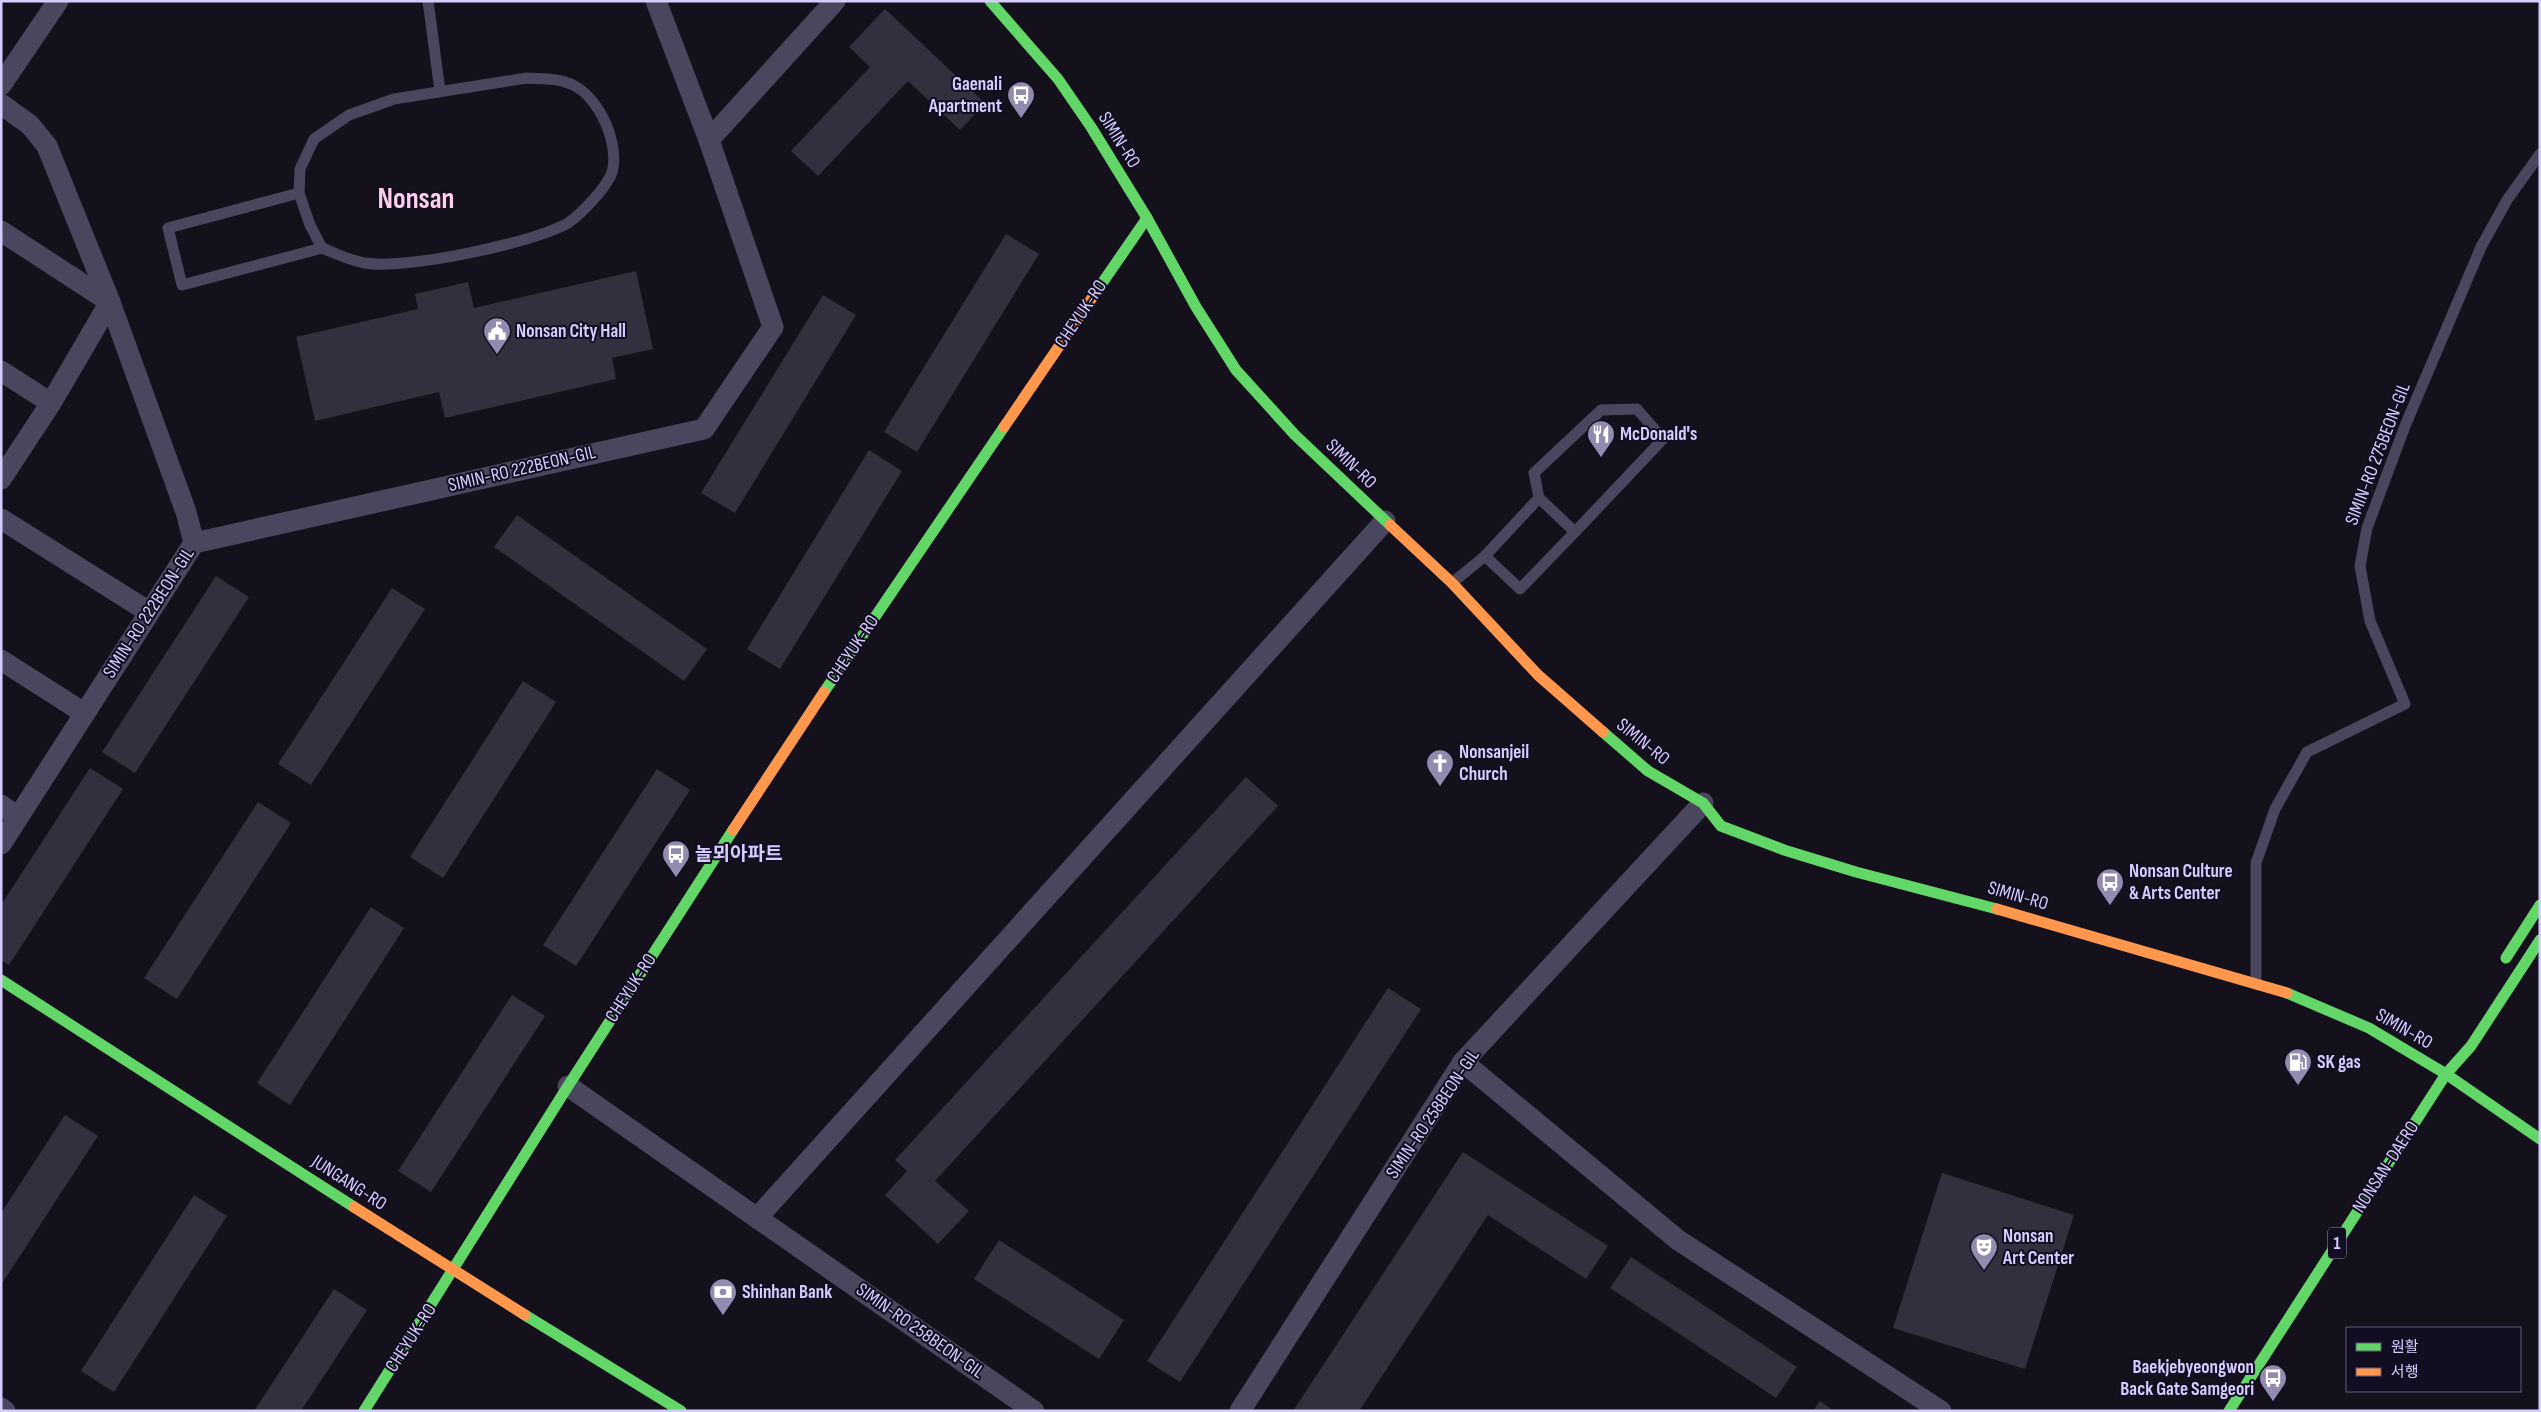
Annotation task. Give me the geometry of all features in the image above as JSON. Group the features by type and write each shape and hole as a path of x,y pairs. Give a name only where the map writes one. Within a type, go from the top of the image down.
{"street":[{"path":"1,85 58,1"},
{"path":"660,4 709,140 835,1"},
{"name":"SIMIN-RO","path":"990,1 1058,79 1091,127 1147,218 1196,307 1236,370 1295,435 1452,583 1538,675 1648,771 1703,803 1721,826 1784,850 1856,872 2001,910 2295,995 2369,1028 2446,1074 2540,1139"},
{"path":"1,104 30,124 48,146 110,302 186,512 194,543"},
{"name":"SIMIN-RO 222BEON-GIL","path":"1,844 10,811 84,714 194,543 704,429 773,328 709,140"},
{"name":"CHEYUK-RO","path":"364,1411 454,1271 568,1086 801,725 1147,218"},
{"path":"1,231 110,302"},
{"path":"1,479 51,403 110,302"},
{"path":"1,372 51,403"},
{"path":"1,518 149,612"},
{"path":"568,1086 757,1218 1386,522"},
{"path":"1,660 84,714"},
{"name":"SIMIN-RO 258BEON-GIL","path":"1240,1411 1463,1062 1703,803"},
{"path":"2498,970 2540,905"},
{"name":"NONSAN-DAERO","path":"2228,1411 2446,1074 2471,1046 2540,940"},
{"name":"JUNGANG-RO","path":"1,980 454,1271 681,1411"},
{"name":"NONSAN-DAERO","path":"2446,1074 2453,1051"},
{"path":"1463,1062 1678,1240 1932,1408"},
{"name":"SIMIN-RO 258BEON-GIL","path":"757,1218 1034,1411"},
{"path":"1,1408 5,1411"}],"lane":[{"path":"428,1 440,91"},
{"path":"299,193 168,228 182,285 322,248 365,263 413,263 531,239 569,222 596,198 614,170 612,137 594,101 566,82 527,78 394,99 349,115 314,139 300,169 299,193 310,225 322,248"},
{"name":"SIMIN-RO 275BEON-GIL","path":"2256,984 2256,863 2275,809 2307,752 2405,704 2370,621 2360,566 2367,528 2405,426 2481,247 2507,200 2540,154"},
{"path":"1485,556 1520,589 1575,532 1663,439 1637,410 1600,410 1534,473 1539,498 1575,532"},
{"path":"1452,583 1485,556 1539,498"}],"building":[{"path":"885,9 985,103 960,130 908,81 818,176 791,151 870,67 849,47"},
{"path":"1006,234 1039,254 917,452 884,432"},
{"path":"636,271 653,349 612,358 616,379 445,418 439,392 315,421 296,337 418,309 415,294 468,282 474,308"},
{"path":"823,295 856,315 735,513 701,493"},
{"path":"869,450 902,471 780,669 747,649"},
{"path":"517,515 707,649 684,681 494,547"},
{"path":"216,576 249,597 135,773 102,752"},
{"path":"392,588 425,609 311,785 278,764"},
{"path":"523,681 556,702 443,878 410,857"},
{"path":"90,768 123,789 9,965 1,960 1,905"},
{"path":"657,769 690,790 576,966 543,945"},
{"path":"1246,777 1278,806 935,1181 969,1211 938,1244 885,1195 907,1171 895,1160"},
{"path":"258,802 291,823 177,999 144,978"},
{"path":"371,907 404,928 290,1105 257,1083"},
{"path":"1388,988 1421,1009 1180,1382 1147,1361"},
{"path":"512,995 545,1016 431,1192 398,1171"},
{"path":"65,1115 98,1136 1,1285 1,1213"},
{"path":"1463,1152 1608,1246 1586,1279 1488,1215 1359,1411 1293,1411"},
{"name":"Nonsan Art Center","path":"1942,1173 2074,1215 2025,1369 1893,1328"},
{"path":"194,1195 227,1216 114,1392 81,1371"},
{"path":"999,1240 1124,1320 1099,1359 974,1279"},
{"path":"1631,1257 1797,1367 1776,1398 1610,1288"},
{"path":"334,1289 367,1310 301,1411 254,1411"},
{"path":"1820,1401 1834,1411 1813,1411"}],"traffic: fast":[{"path":"990,1 1058,79 1091,127 1147,218 1196,307 1236,370 1295,435 1390,525"},
{"path":"1096,292 1147,218"},
{"path":"824,692 1004,427"},
{"path":"1603,732 1648,771 1703,803 1721,826 1784,850 1856,872 1997,909"},
{"path":"364,1411 568,1086 733,830"},
{"path":"2506,958 2540,905"},
{"path":"2229,1411 2446,1074 2471,1046 2540,940"},
{"path":"1,980 354,1207"},
{"path":"2287,993 2369,1028 2446,1074 2540,1139"},
{"path":"525,1315 681,1411"}],"traffic: slow":[{"path":"1004,427 1096,292"},
{"path":"1390,525 1452,583 1538,675 1603,732"},
{"path":"733,830 824,692"},
{"path":"1997,909 2287,993"},
{"path":"354,1207 525,1315"}],"place":[{"name":"Gaenali Apartment","path":"1021,119"},
{"name":"Nonsan City Hall","path":"497,355"},
{"name":"McDonald's","path":"1601,458"},
{"name":"Nonsanjeil Church","path":"1440,787"},
{"name":"놀뫼아파트","path":"676,878"},
{"name":"Nonsan Culture & Arts Center","path":"2110,906"},
{"name":"SK gas","path":"2298,1086"},
{"name":"Nonsan Art Center","path":"1984,1271"},
{"name":"Shinhan Bank","path":"723,1316"},
{"name":"Baekjebyeongwon Back Gate Samgeori","path":"2273,1402"}],"district":[{"name":"Nonsan","path":"416,199"}]}
